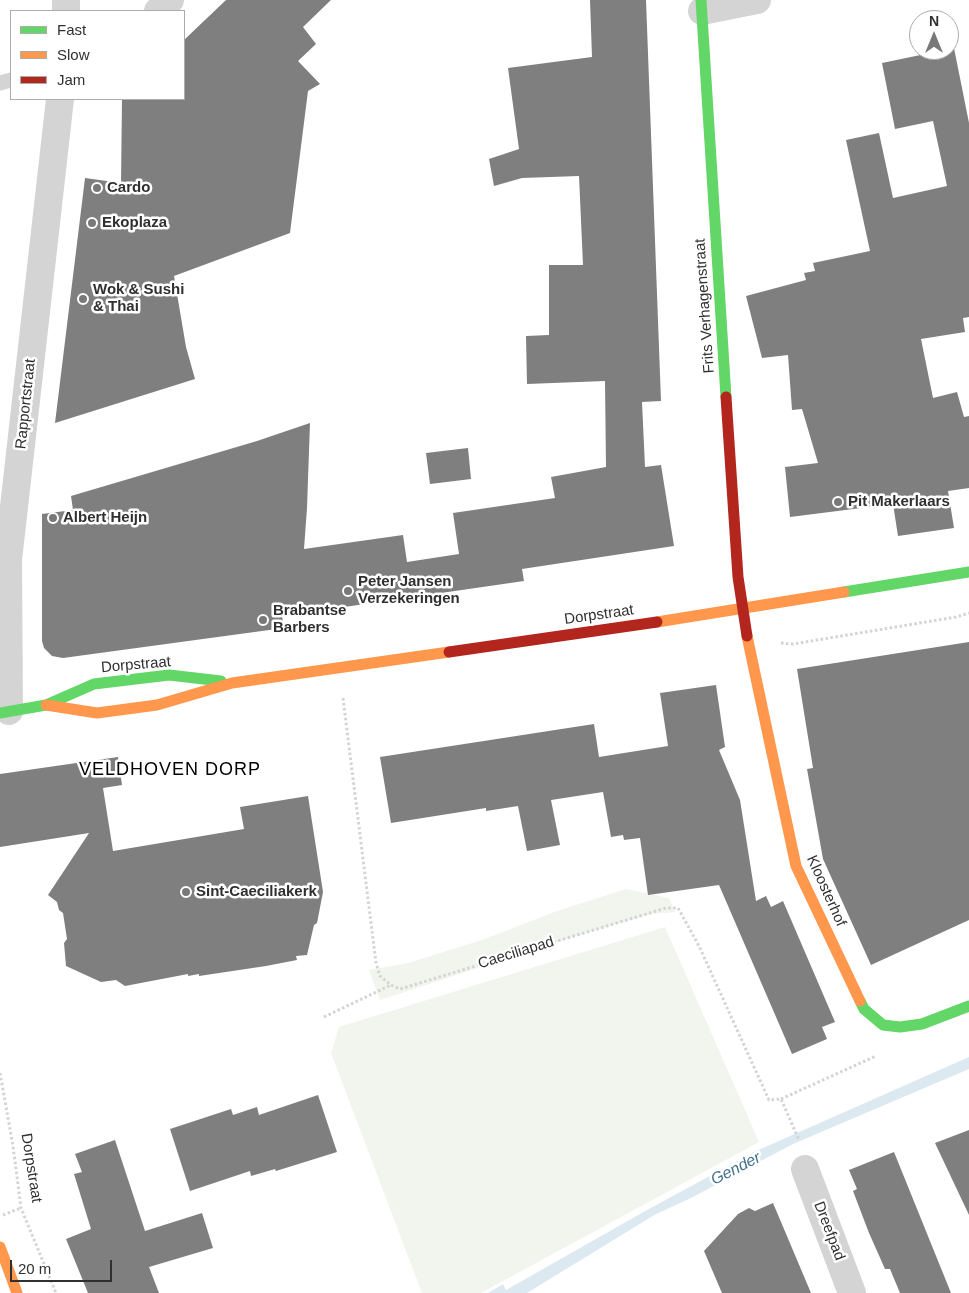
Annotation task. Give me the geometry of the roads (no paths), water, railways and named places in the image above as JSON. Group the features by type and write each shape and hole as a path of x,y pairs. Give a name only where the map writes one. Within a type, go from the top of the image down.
{"street":[{"path":"159,10 170,0"},
{"path":"702,5 757,0"},
{"name":"Frits Verhagenstraat","path":"702,5 737,567 743,609"},
{"name":"Rapportstraat","path":"4,712 10,452 60,100"},
{"name":"Dorpstraat","path":"46,705 97,713 157,705 232,682 743,609 969,572"},
{"name":"Kloosterhof","path":"743,609 748,641 796,866 864,1009 883,1025 900,1027 922,1024 969,1006"},
{"name":"Dorpstraat","path":"4,712 46,705 94,684 169,675 232,682"},
{"name":"Dreefpad","path":"805,1169 852,1293"},
{"path":"0,1248 17,1293"}],"water":[{"name":"Gender","path":"969,1057 969,1069 793,1144 691,1198 656,1214 527,1293 488,1293 503,1284 506,1290 754,1152"}],"place":[{"name":"Cardo","path":"97,188"},
{"name":"Ekoplaza","path":"92,223"},
{"name":"Wok & Sushi & Thai","path":"83,299"},
{"name":"Pit Makerlaars","path":"838,502"},
{"name":"Albert Heijn","path":"53,518"},
{"name":"Peter Jansen Verzekeringen","path":"348,591"},
{"name":"Brabantse Barbers","path":"263,620"},
{"name":"Sint-Caeciliakerk","path":"186,892"}],"district":[{"name":"VELDHOVEN DORP","path":"170,770"}]}
